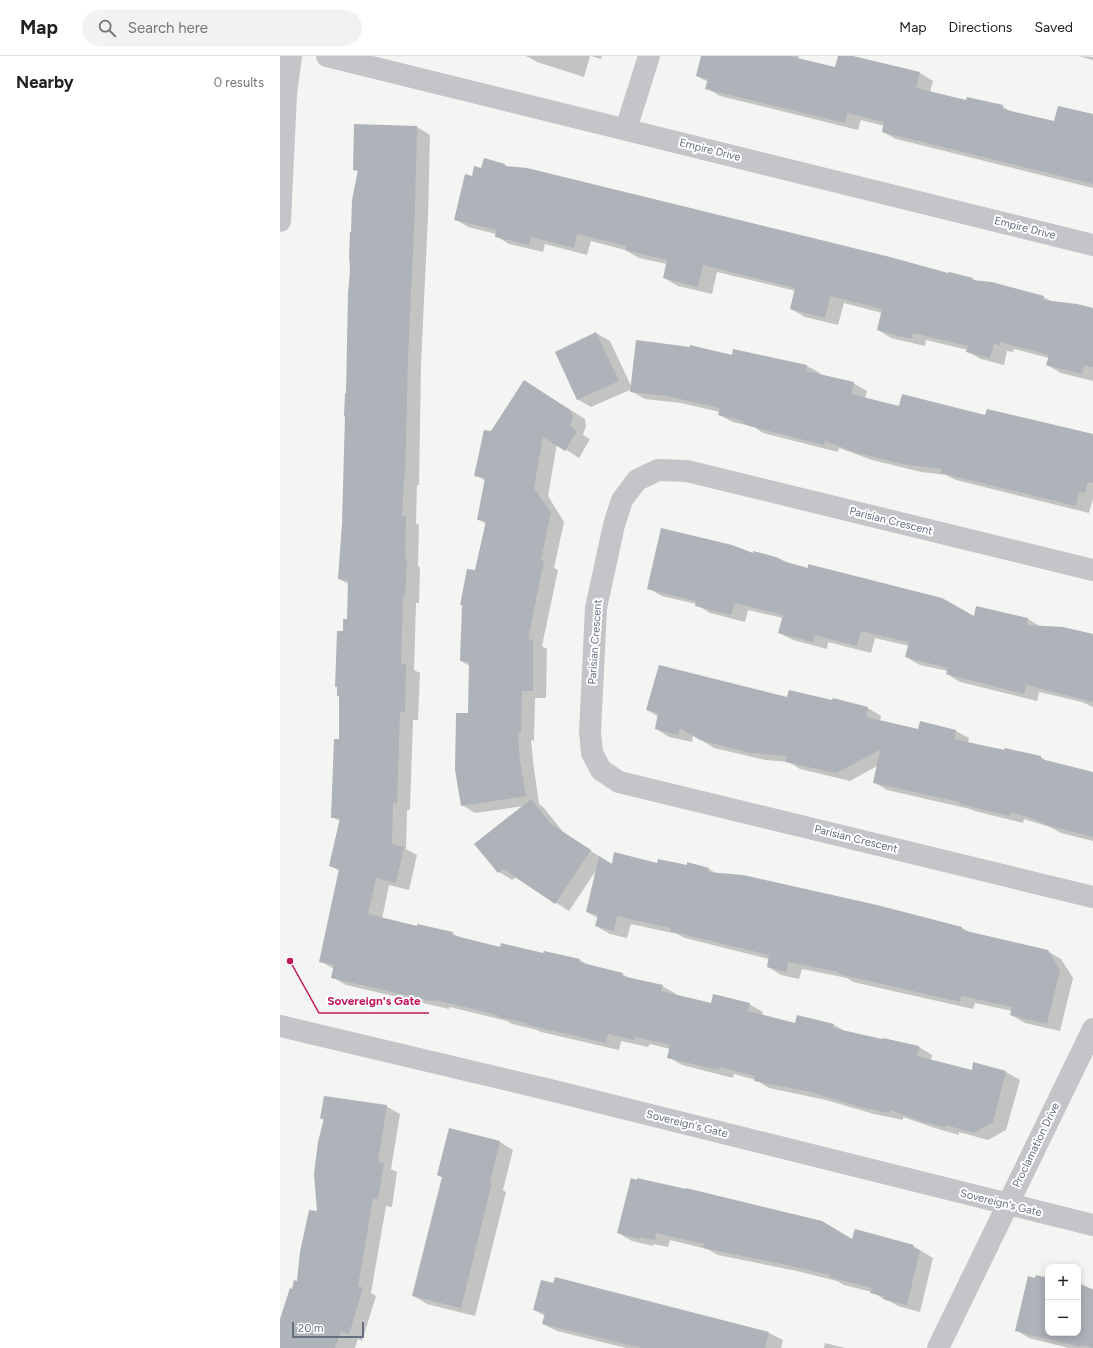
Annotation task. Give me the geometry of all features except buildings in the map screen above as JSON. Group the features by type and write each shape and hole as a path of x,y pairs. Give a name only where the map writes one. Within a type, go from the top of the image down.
{"street":[{"path":"280,221 286,94 291,56"},
{"name":"Empire Drive","path":"327,56 1093,245"},
{"path":"626,129 649,56"},
{"name":"Parisian Crescent","path":"1093,570 687,471 658,470 637,480 622,500 614,525 596,608 590,732 592,753 600,770 619,782 1093,897"},
{"name":"Sovereign's Gate","path":"280,1026 542,1088 1093,1225"},
{"name":"Proclamation Drive","path":"938,1348 1093,1029"}],"place":[{"name":"Sovereign's Gate","path":"290,961"}]}
